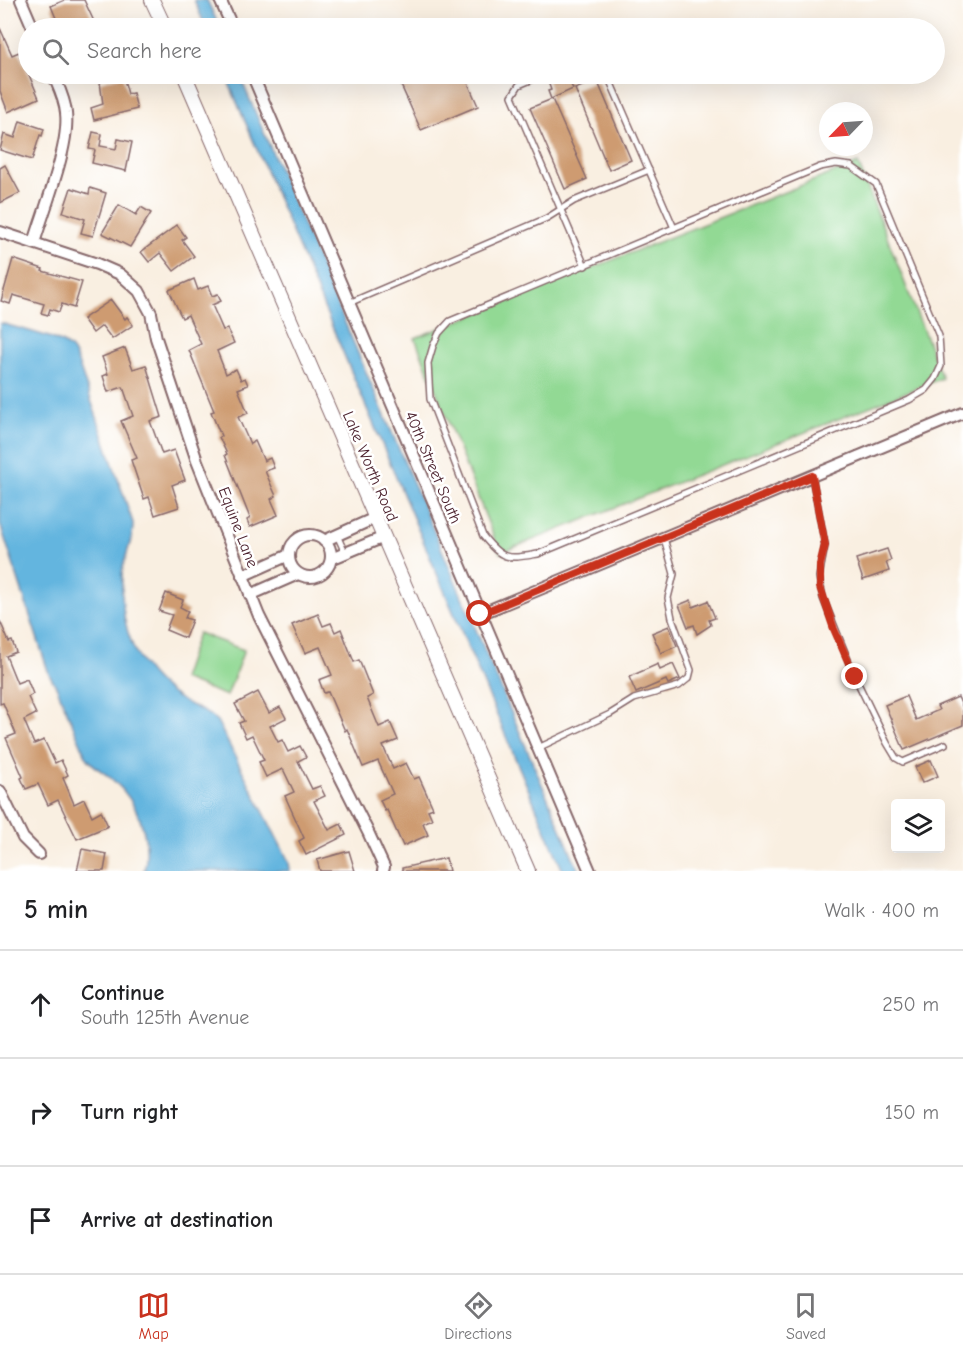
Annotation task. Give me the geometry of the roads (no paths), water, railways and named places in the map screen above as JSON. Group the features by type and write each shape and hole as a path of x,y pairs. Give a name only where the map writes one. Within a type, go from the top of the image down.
{"street":[{"path":"21,0 29,18"},
{"path":"152,0 160,18"},
{"path":"220,0 228,18"},
{"path":"34,243 66,134 66,112 56,84"},
{"name":"Lake Worth Road","path":"188,84 528,871"},
{"name":"40th Street South","path":"256,84 590,871"},
{"name":"Equine Lane","path":"0,232 97,264 120,274 139,291 151,313 156,338 197,461 242,576 259,616 368,832 384,867 383,871"},
{"path":"480,614 963,413"},
{"path":"324,541 375,518"},
{"path":"312,535 324,541 331,552 331,559 325,572 311,578 298,574 292,569 289,555 294,543 305,536 312,535"},
{"path":"331,559 384,537"},
{"path":"242,576 289,555"},
{"path":"250,595 298,574"},
{"path":"0,790 23,838 39,854"}],"lane":[{"path":"521,84 513,96 585,266"},
{"path":"611,84 674,228"},
{"path":"836,164 851,166 876,184 939,336 941,366 935,379 926,390 909,400 537,554 513,558 496,553 483,536 430,399 428,363 439,333 450,321 585,266 820,167 836,164"},
{"path":"348,303 547,218 574,201 649,170"},
{"path":"812,476 825,545 819,577 823,598 855,677 887,743 896,758 903,762 945,744"},
{"path":"337,535 345,553"},
{"path":"538,748 610,714 634,699 679,686 689,678 691,670 672,618 668,598 674,574 664,538"}],"water":[{"path":"194,0 207,0 215,18 202,18"},
{"path":"229,84 243,84 579,871 563,871"},
{"path":"0,323 58,341 74,353 133,523 132,537 122,577 122,596 127,630 133,646 150,674 163,687 217,721 289,862 290,871 144,871 146,847 141,822 123,790 92,764 86,756 49,674 0,524"}]}
